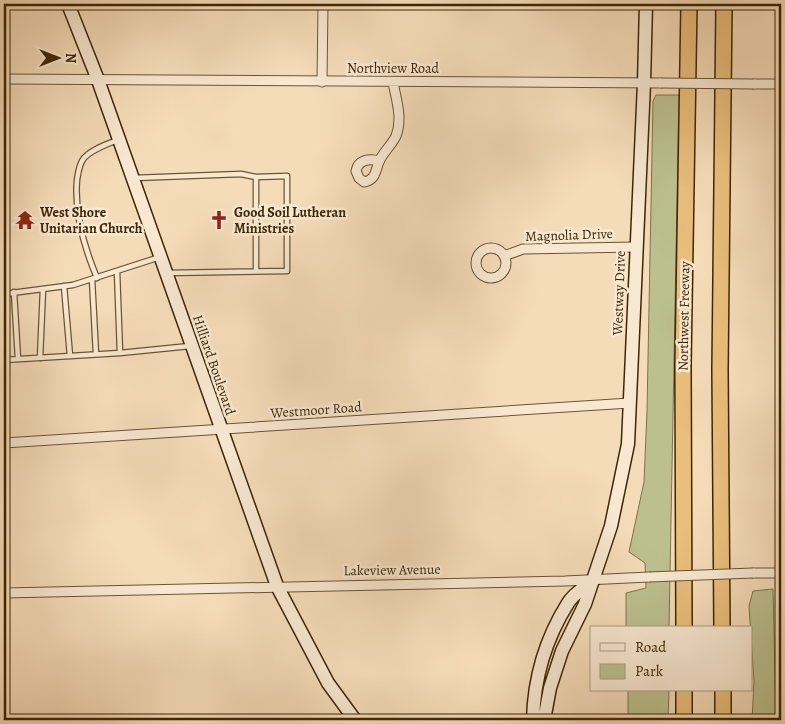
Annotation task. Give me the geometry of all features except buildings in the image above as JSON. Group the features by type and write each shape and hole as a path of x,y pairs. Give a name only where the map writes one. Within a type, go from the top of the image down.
{"highway":[{"name":"Northwest Freeway","path":"684,626 683,365 689,4"},
{"path":"722,626 720,370 724,4"},
{"path":"684,692 684,720"},
{"path":"722,692 723,720"}],"main road":[{"name":"Westway Drive","path":"544,720 550,688 562,651 585,604 611,526 628,444 646,4"},
{"name":"Hilliard Boulevard","path":"69,5 98,80 277,586 328,683 355,720"},
{"path":"533,720 534,692 544,652 569,602 594,580"}],"street":[{"path":"322,4 322,82"},
{"name":"Northview Road","path":"4,79 781,84"},
{"path":"379,161 396,135 398,123 399,111 392,82"},
{"name":"Magnolia Drive","path":"504,256 523,249 636,247"},
{"name":"Westmoor Road","path":"4,443 630,403"},
{"name":"Lakeview Avenue","path":"4,593 594,580 781,573"}],"lane":[{"path":"96,354 94,278 77,214 78,170 82,159 90,152 119,140"},
{"path":"132,178 242,174 256,177 287,176 287,270 166,273"},
{"path":"256,177 256,271"},
{"path":"4,294 64,286 160,257"},
{"path":"117,271 120,353"},
{"path":"64,286 70,356"},
{"path":"40,358 44,289"},
{"path":"14,292 18,359"},
{"path":"4,360 120,353 191,346"}],"green space":[{"path":"656,95 679,95 669,626 626,626 626,593 646,588 645,563 629,552 644,482 653,101"},
{"path":"773,589 776,720 752,720 754,682 752,626 750,626 749,606 753,591"},
{"path":"628,692 669,692 668,720 628,720"}],"place":[{"name":"West Shore Unitarian Church","path":"25,220"},
{"name":"Good Soil Lutheran Ministries","path":"219,220"}]}
